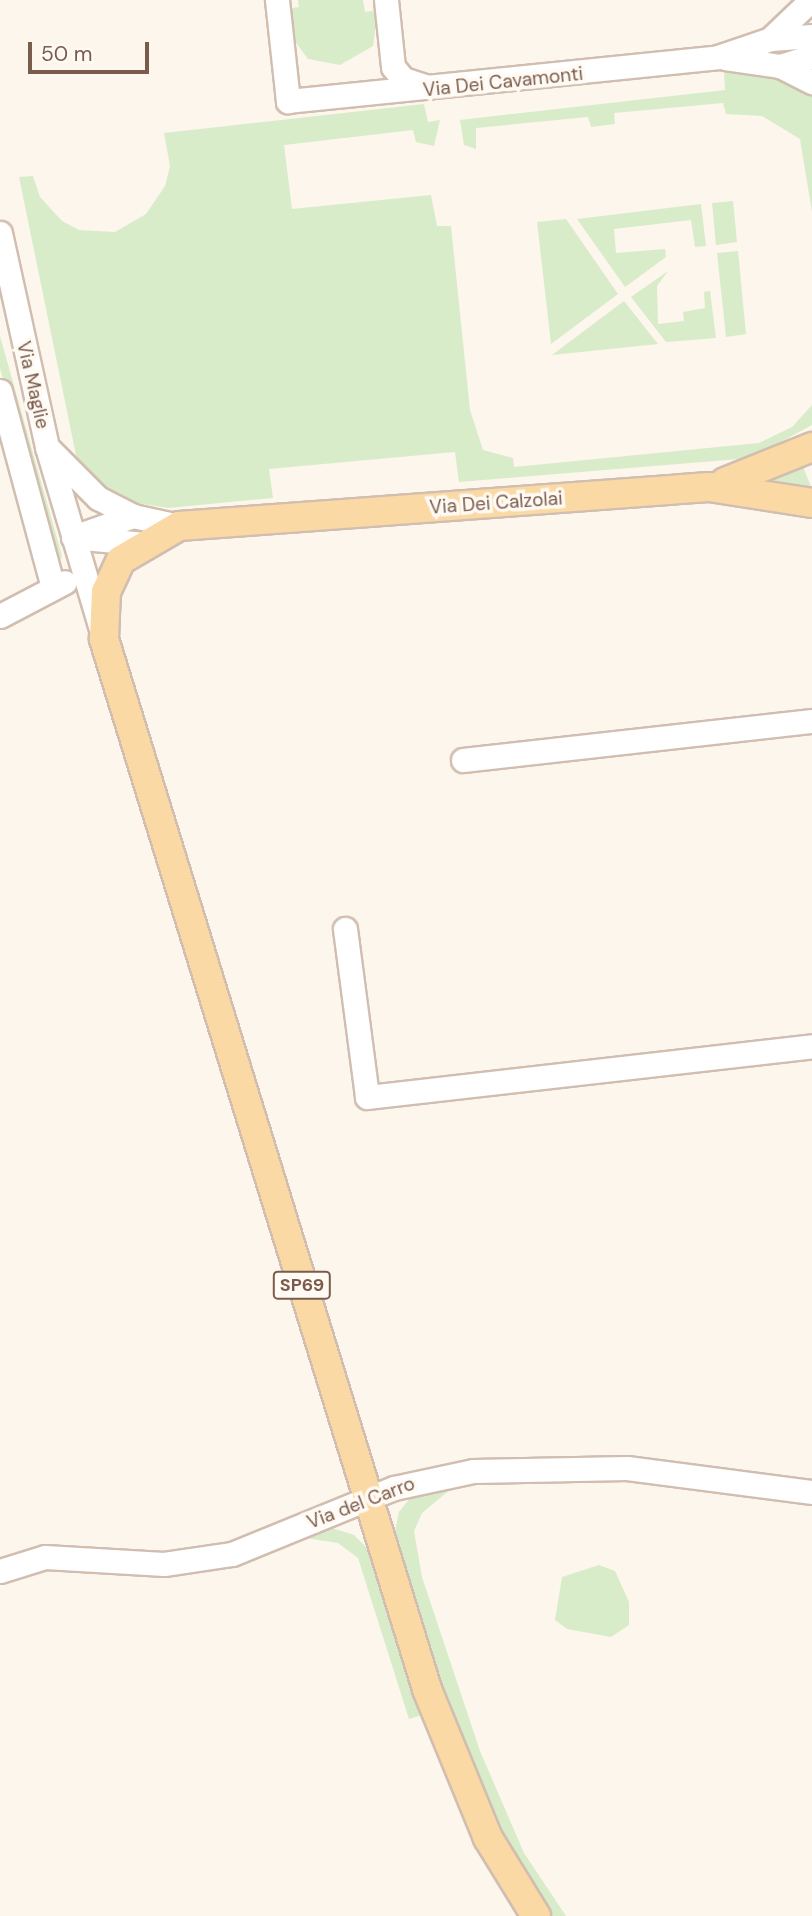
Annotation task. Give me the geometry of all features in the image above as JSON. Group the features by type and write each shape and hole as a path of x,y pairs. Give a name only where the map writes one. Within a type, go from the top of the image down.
{"main road":[{"path":"709,487 759,474 812,448"},
{"name":"Via Dei Calzolai","path":"179,526 709,487 812,503"},
{"path":"104,639 106,593 121,560 144,544 179,526"},
{"name":"SP69","path":"104,639 366,1497 454,1765 536,1916"}],"street":[{"name":"Via Dei Cavamonti","path":"277,0 288,102 437,90 718,57"},
{"path":"386,0 393,66 403,79 437,90"},
{"path":"771,39 811,0"},
{"path":"718,57 771,39 812,36"},
{"path":"780,66 812,56"},
{"path":"718,57 780,66 812,82"},
{"name":"Via Maglie","path":"0,233 47,447 73,537"},
{"path":"0,391 54,587"},
{"path":"47,447 98,498 133,516 179,526"},
{"path":"73,537 133,516"},
{"path":"73,537 144,544"},
{"name":"SP69","path":"73,537 104,639"},
{"path":"0,617 84,573"},
{"path":"463,760 812,721"},
{"path":"345,929 367,1097 812,1046"},
{"name":"Via del Carro","path":"0,1571 45,1557 164,1564 232,1554 366,1497 472,1471 578,1466 812,1492"}],"green space":[{"path":"298,0 363,0 365,12 378,10 373,46 340,65 308,59 291,36 287,9 299,7"},
{"path":"724,71 797,82 812,95 812,212 800,139 762,116 726,114 723,103 614,113 615,124 591,127 588,117 476,128 476,149 464,145 460,120 725,90"},
{"path":"424,104 428,122 440,120 434,146 416,142 413,130 284,145 292,209 431,195 437,226 451,226 470,410 483,450 513,458 514,467 759,443 792,427 812,405 812,425 751,458 459,482 455,452 269,469 273,498 168,508 119,500 85,474 77,460 19,177 33,176 40,197 62,221 79,230 115,232 146,214 165,186 170,166 164,133"},
{"path":"733,201 737,242 716,245 712,203"},
{"path":"701,204 706,246 695,247 691,220 614,229 616,253 665,249 666,257 625,287 577,219"},
{"path":"566,219 618,294 551,344 537,222"},
{"path":"738,251 746,334 726,337 717,253"},
{"path":"668,271 657,286 658,324 684,321 683,312 705,308 704,292 710,291 716,338 666,342 631,297"},
{"path":"624,301 658,344 552,355"},
{"path":"0,336 62,556 56,572 0,368"},
{"path":"802,464 812,489 764,482 766,479"},
{"path":"450,1482 452,1488 422,1513 414,1531 422,1577 480,1751 524,1853 566,1916 551,1916 500,1835 451,1721 394,1536 399,1512 414,1493"},
{"path":"329,1527 354,1535 369,1550 422,1715 409,1719 358,1558 338,1543 293,1536"},
{"path":"599,1565 615,1571 629,1602 629,1625 611,1637 567,1629 555,1620 562,1577"}]}
